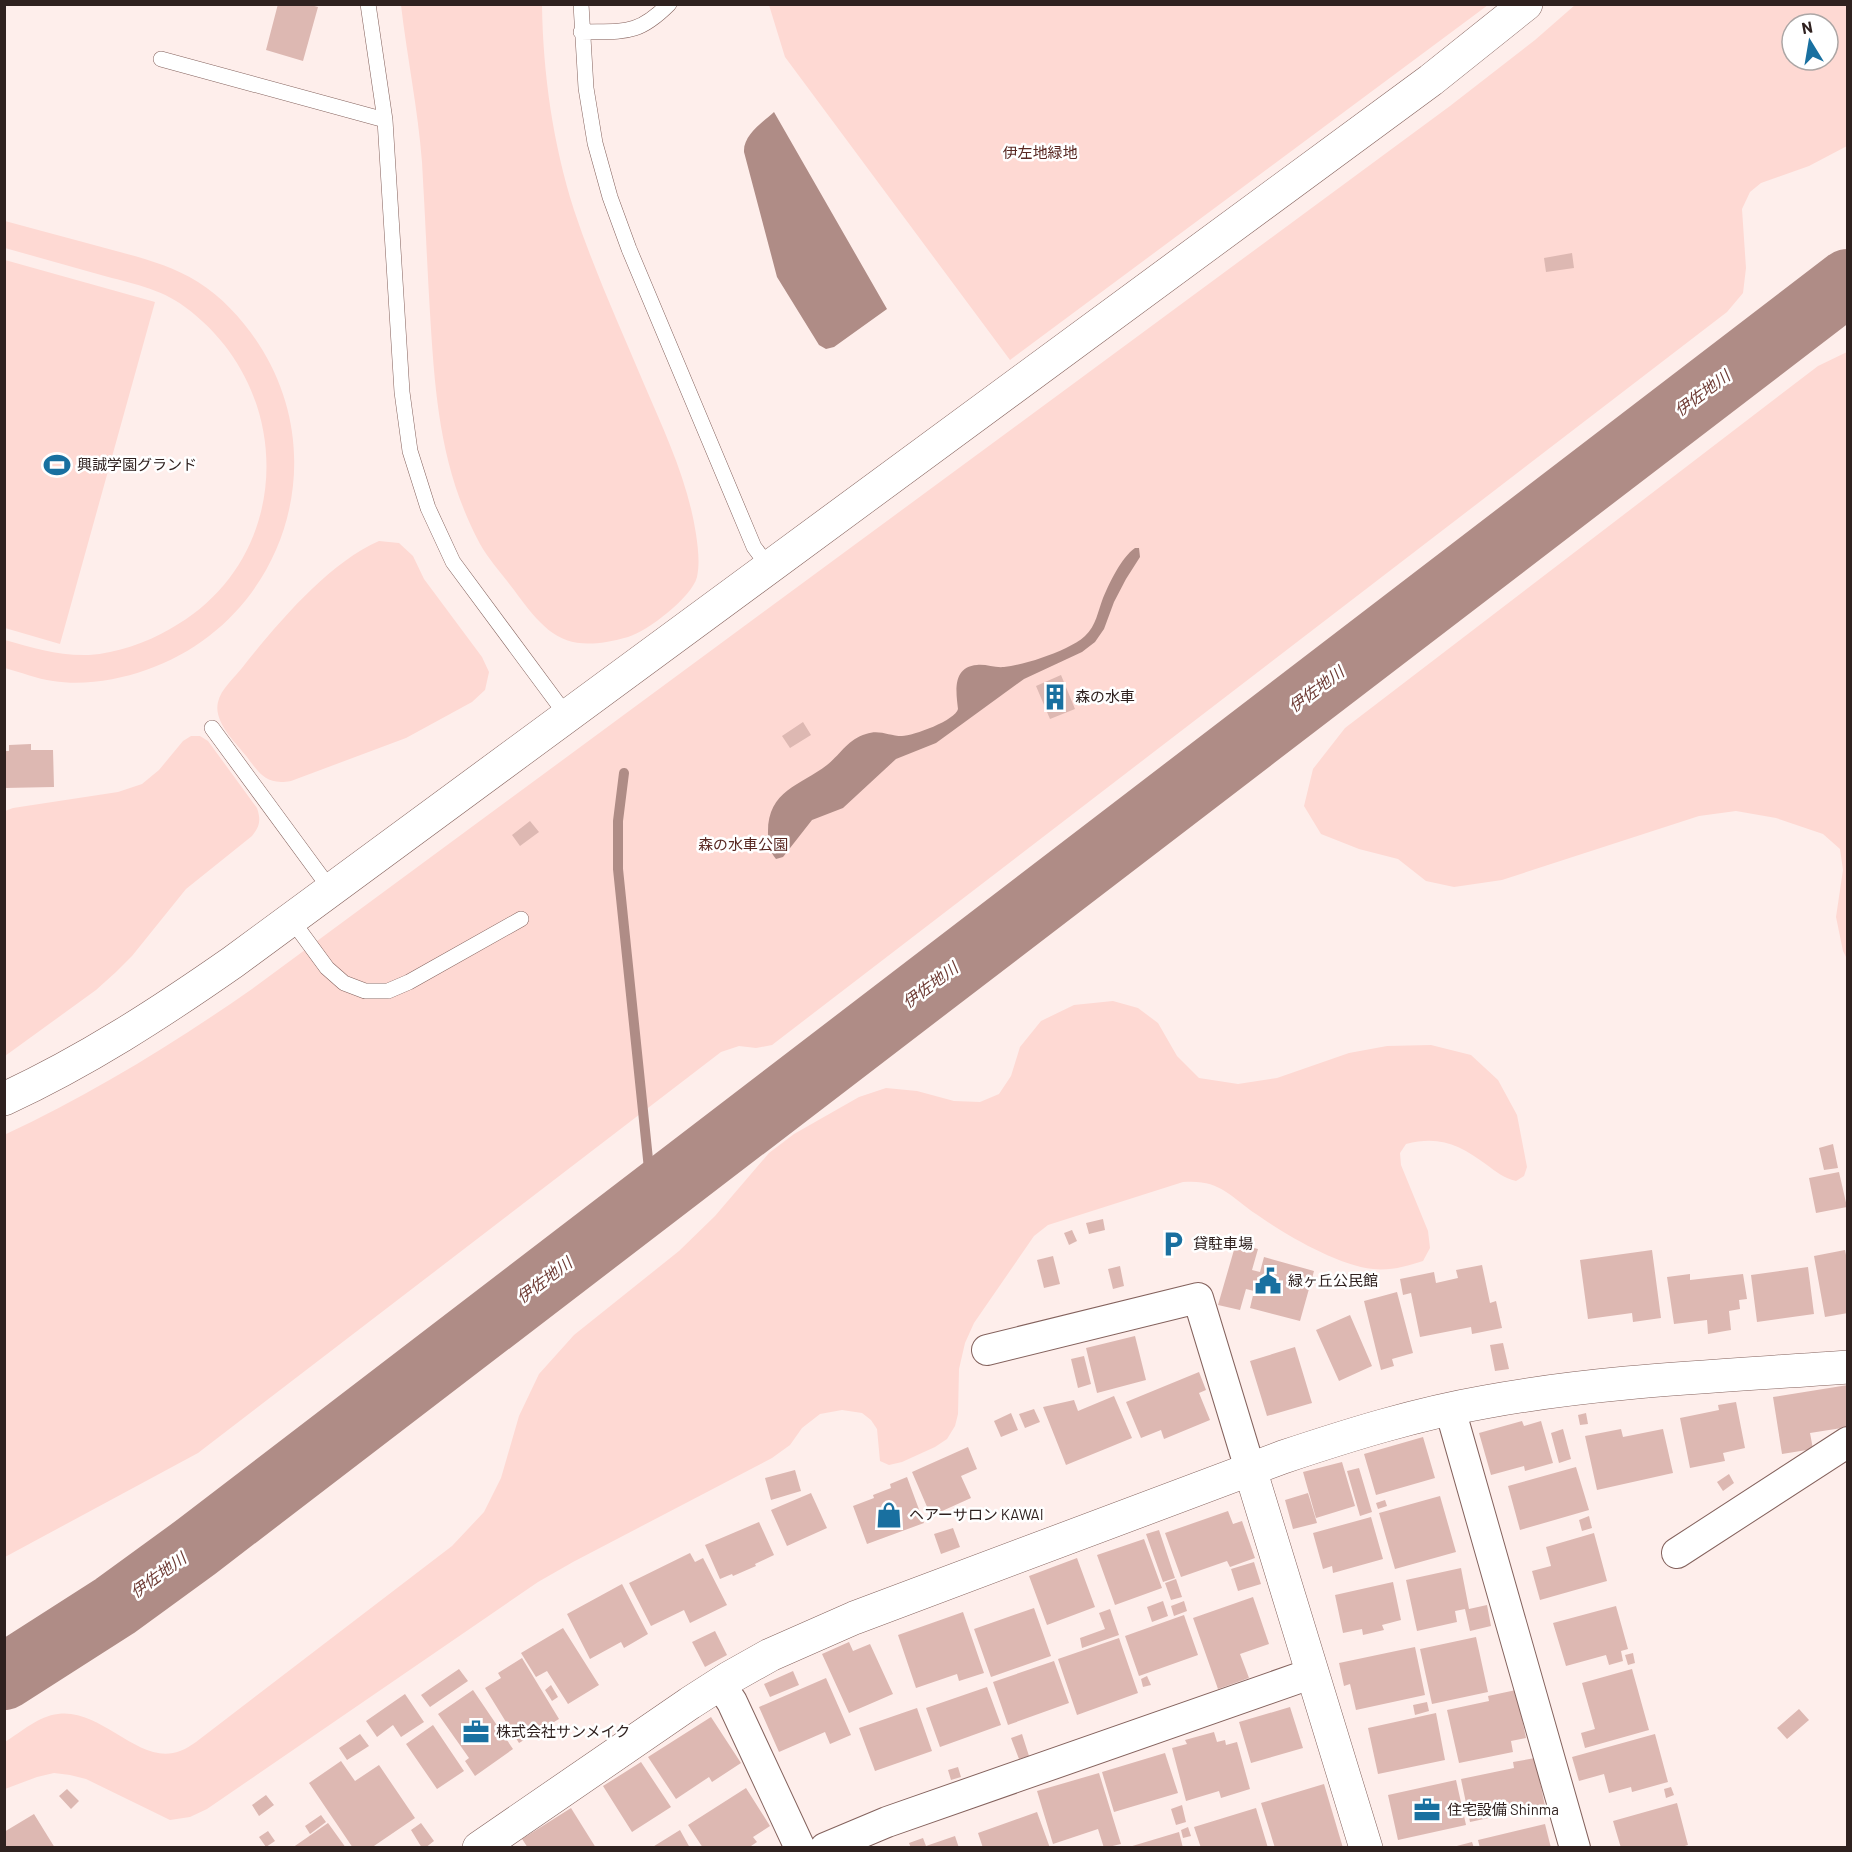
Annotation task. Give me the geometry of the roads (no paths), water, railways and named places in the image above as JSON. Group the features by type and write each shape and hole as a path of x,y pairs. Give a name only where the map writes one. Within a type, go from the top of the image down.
{"street":[{"path":"4,1099 72,1065 181,999 1431,80 1526,4"},
{"path":"987,1350 1198,1298 1366,1848"},
{"path":"479,1848 720,1684 770,1655 854,1618 1250,1469 1348,1435 1450,1409 1552,1391 1848,1367"},
{"path":"1450,1409 1575,1848"},
{"path":"1677,1553 1848,1442"},
{"path":"825,1848 887,1822 1313,1673"},
{"path":"720,1684 732,1702 800,1848"}],"lane":[{"path":"368,4 386,120 402,392 410,451 428,508 453,562 567,716"},
{"path":"581,4 586,88 596,143 610,197 629,249 754,547 769,567"},
{"path":"581,32 625,31 641,27 656,18 669,4"},
{"path":"161,59 386,120"},
{"path":"212,728 331,890"},
{"path":"291,919 327,968 344,983 365,991 388,991 409,982 521,920"}],"waterway":[{"name":"伊佐地川","path":"4,1677 115,1606 196,1547 1848,282"},
{"path":"624,773 618,821 618,869 652,1198"}],"place":[{"name":"興誠学園グランド","path":"57,465"},
{"name":"森の水車","path":"1055,697"},
{"name":"貸駐車場","path":"1173,1244"},
{"name":"緑ヶ丘公民館","path":"1268,1281"},
{"name":"ヘアーサロン KAWAI","path":"889,1515"},
{"name":"株式会社サンメイク","path":"476,1732"},
{"name":"住宅設備 Shinma","path":"1427,1810"}],"park label":[{"name":"伊左地緑地","path":"1040,153"},
{"name":"森の水車公園","path":"743,845"}]}
